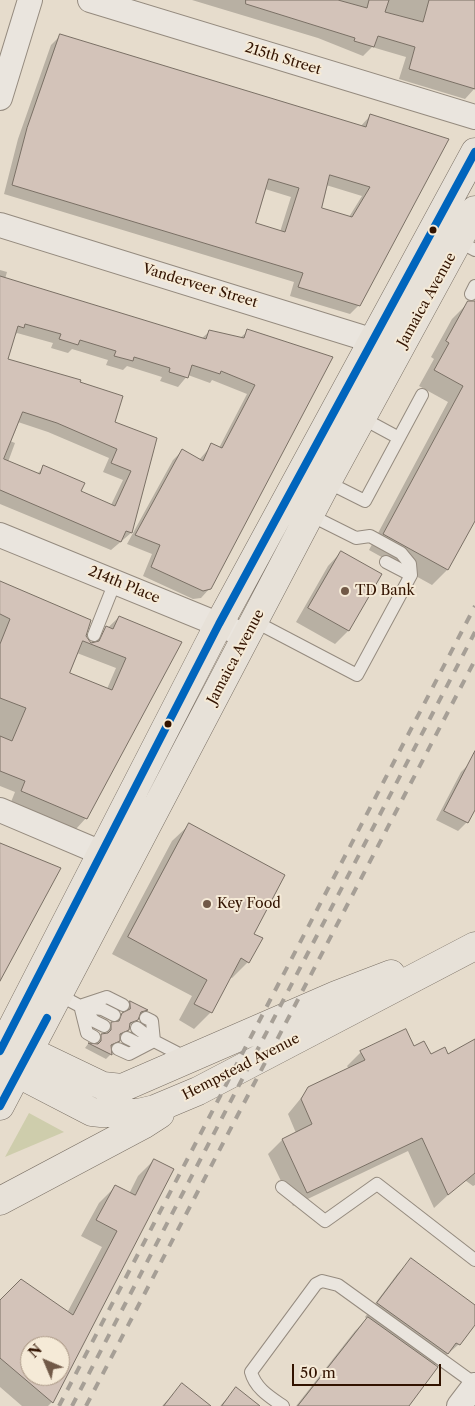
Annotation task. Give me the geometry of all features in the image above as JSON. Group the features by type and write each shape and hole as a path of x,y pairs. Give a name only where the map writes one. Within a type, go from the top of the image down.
{"main road":[{"name":"Jamaica Avenue","path":"0,1051 100,852 219,624 475,152"},
{"name":"Jamaica Avenue","path":"0,1106 6,1066 30,1051 70,1001 126,864 362,418 400,350 467,246 475,210"},
{"name":"Hempstead Avenue","path":"30,1051 103,1086 117,1089 353,988 475,945"},
{"name":"Hempstead Avenue","path":"6,1066 92,1112 101,1114 138,1113 184,1098 475,945"},
{"path":"0,1201 144,1125 184,1098"}],"street":[{"path":"0,98 30,0"},
{"name":"215th Street","path":"90,0 475,117"},
{"name":"Vanderveer Street","path":"0,225 374,339 400,350"},
{"name":"214th Place","path":"0,535 219,624 251,629"},
{"path":"0,810 126,864"},
{"path":"460,1406 475,1385"}],"lane":[{"path":"327,482 365,501 422,395"},
{"path":"362,418 399,438"},
{"path":"310,515 356,538 363,550"},
{"path":"251,629 357,674 411,575 410,564 401,553 370,536 356,538"},
{"path":"386,562 411,575"},
{"path":"94,635 115,582"},
{"path":"70,1001 107,997 123,1005"},
{"path":"70,1001 102,1009 114,1015"},
{"path":"70,1001 94,1021 104,1026"},
{"path":"70,1001 87,1033 94,1037"},
{"path":"146,1018 152,1021 154,1041"},
{"path":"137,1028 154,1041 189,1059"},
{"path":"127,1038 137,1043 154,1041"},
{"path":"118,1049 129,1054 154,1041"},
{"path":"282,1187 324,1221 377,1184 475,1260"},
{"path":"283,1406 260,1389 252,1379 251,1372 316,1284 322,1281 338,1285 475,1385"}],"green space":[{"path":"29,1113 64,1132 5,1157"}],"building":[{"path":"246,0 338,0 367,8 369,0 389,0 385,12 423,22 429,0 475,0 475,89 409,69 415,47 378,36 374,47 354,41 355,38 246,4"},
{"path":"60,34 366,127 370,114 449,139 360,306 298,287 303,273 12,185 27,128","holes":["330,175 370,187 352,217 322,208","269,179 299,188 285,232 256,223"]},
{"path":"0,276 206,339 209,330 244,338 247,329 333,357 211,589 203,591 151,567 160,545 135,535 182,449 203,461 211,443 222,448 255,385 221,371 220,374 192,365 188,378 169,372 170,368 134,357 133,361 114,356 116,351 80,340 78,345 59,339 61,334 25,324 24,328 18,326 8,359 81,380 80,382 123,396 115,422 157,438 132,533 126,531 121,542 0,490","holes":["23,412 57,423 117,449 111,463 131,471 115,506 81,491 85,483 43,465 40,474 4,459"]},
{"path":"468,301 475,301 475,521 448,570 383,534 463,386 434,370 449,343 446,341"},
{"name":"TD Bank","path":"341,551 382,574 349,631 308,608"},
{"path":"0,581 91,620 86,636 91,643 99,641 106,626 113,629 119,616 182,642 87,819 21,791 25,781 0,771 0,736 12,741 26,708 0,698 0,644 10,619 0,614","holes":["83,641 126,658 112,690 70,673"]},
{"path":"475,751 475,810 468,823 444,811"},
{"name":"Key Food","path":"189,823 285,875 254,934 263,938 249,963 241,958 212,1013 194,1004 207,980 128,937"},
{"path":"0,843 61,868 0,981"},
{"path":"130,1001 148,1010 141,1012 138,1020 130,1023 129,1030 120,1034 120,1041 111,1045 112,1055 88,1043 98,1044 101,1041 101,1034 108,1033 111,1030 111,1022 119,1021 122,1013 130,1009"},
{"path":"406,1029 414,1046 424,1041 431,1054 445,1047 448,1054 475,1039 475,1173 448,1195 422,1138 307,1193 282,1139 312,1124 301,1099 308,1087 365,1060 360,1051"},
{"path":"154,1159 174,1169 70,1370 70,1336 20,1336 20,1375 0,1358 0,1300 21,1279 73,1315 117,1231 96,1220 115,1185 135,1195"},
{"path":"411,1258 475,1305 475,1325 460,1345 456,1343 448,1354 377,1303"},
{"path":"368,1317 438,1367 409,1406 298,1406"},
{"path":"182,1383 211,1406 164,1406"},
{"path":"33,1386 62,1386 53,1403"},
{"path":"236,1387 260,1406 222,1406"}],"railway":[{"path":"59,1406 475,606"},
{"path":"72,1406 475,632"},
{"path":"86,1406 475,660"}],"transit line":[{"path":"0,1051 219,624 475,152"},
{"path":"0,1106 47,1018"}],"place":[{"name":"TD Bank","path":"345,591"},
{"name":"Key Food","path":"207,904"}]}
